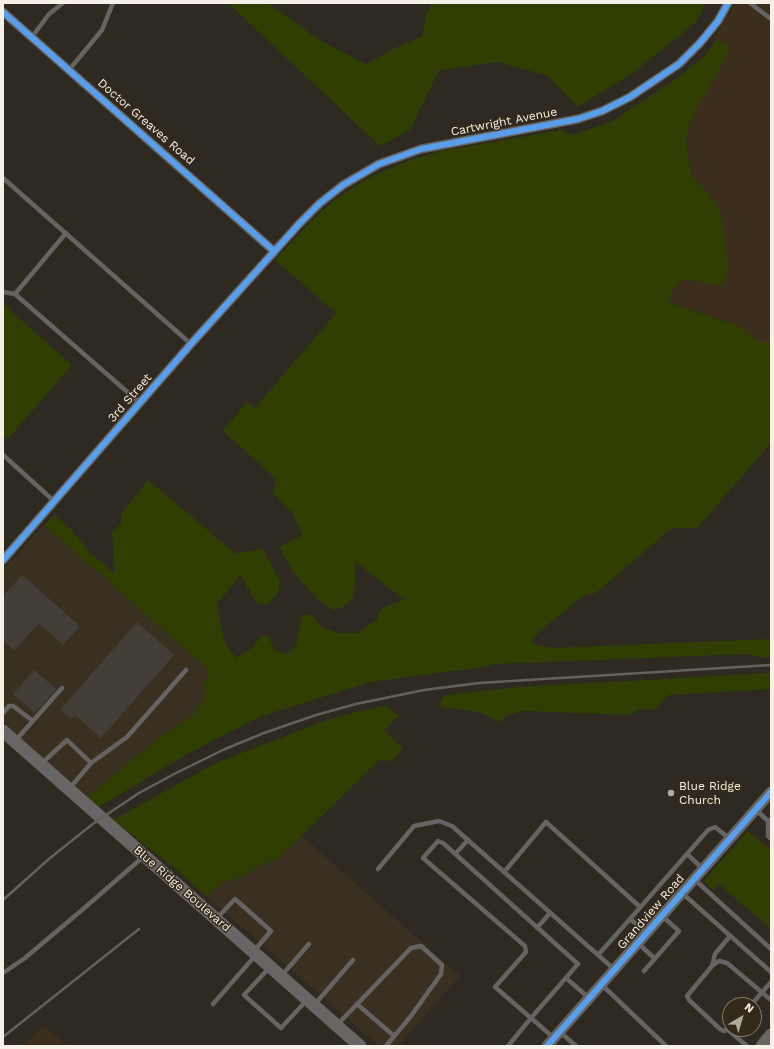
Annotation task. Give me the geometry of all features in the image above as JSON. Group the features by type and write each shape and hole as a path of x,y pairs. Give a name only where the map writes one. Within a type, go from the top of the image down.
{"main road":[{"name":"Blue Ridge Boulevard","path":"3,732 360,1046"},
{"path":"762,1046 771,1035"}],"street":[{"name":"Cartwright Avenue","path":"274,251 320,203 349,182 379,164 421,149 578,119 602,111 630,97 680,64 704,38 728,3"},
{"name":"Doctor Greaves Road","path":"3,12 274,251"},
{"name":"3rd Street","path":"3,560 274,251"},
{"name":"Grandview Road","path":"554,1039 771,792"}],"lane":[{"path":"32,37 49,14 63,3"},
{"path":"70,70 102,30 113,3"},
{"path":"750,3 771,19"},
{"path":"3,178 191,344"},
{"path":"15,294 66,233"},
{"path":"3,292 15,294 140,403"},
{"path":"3,455 54,501"},
{"path":"69,789 91,763 127,737 186,670"},
{"path":"15,742 62,688"},
{"path":"3,713 9,706 13,706 33,721"},
{"path":"41,764 67,740 91,763"},
{"path":"756,809 769,820 768,836 771,839"},
{"path":"378,869 414,826 439,821 452,826 505,871 550,914 615,969"},
{"path":"505,871 546,822 640,907"},
{"path":"598,955 708,830 715,826 730,839"},
{"path":"455,854 468,840"},
{"path":"508,1046 531,1018 578,964 443,843 438,841 423,858 525,946 526,952 495,987 531,1018 554,1039 576,1046"},
{"path":"687,854 703,869"},
{"path":"3,973 77,915 144,856"},
{"path":"694,879 771,949"},
{"path":"682,893 771,972"},
{"path":"213,1004 271,931 235,899 216,920"},
{"path":"537,928 550,914"},
{"path":"644,971 679,931 662,916"},
{"path":"630,919 647,933"},
{"path":"712,966 715,954 730,936"},
{"path":"638,943 655,958"},
{"path":"281,976 309,944"},
{"path":"336,1025 411,948 421,946 442,965 441,974 411,1016 386,1046"},
{"path":"270,967 244,995 281,1028 353,960"},
{"path":"722,1029 720,1029 689,1000 687,996 712,966 719,961 727,963 771,1000"},
{"path":"566,978 589,998"},
{"path":"758,997 771,982"},
{"path":"601,985 666,1046"},
{"path":"357,1004 394,1036"},
{"path":"737,1037 746,1046"}],"shaded area":[{"path":"736,3 771,3 771,343 759,342 737,325 669,303 673,289 684,279 721,286 709,194 691,175 686,141 689,124 717,40 713,38"},
{"path":"44,525 210,671 204,684 205,696 194,714 156,740 86,798 3,722 3,570"},
{"path":"302,836 460,976 398,1046 379,1046 206,896 226,881 240,878 259,866 278,859"},
{"path":"45,1026 67,1046 21,1046"}],"green space":[{"path":"231,3 268,3 321,41 366,64 395,48 422,36 427,12 432,3 706,3 696,22 634,72 578,107 548,76 498,62 439,70 410,130 380,146 230,5"},
{"path":"717,40 730,48 689,124 686,141 691,175 709,194 720,212 729,270 721,286 684,279 673,289 669,303 737,325 759,342 771,342 771,443 697,528 672,528 596,593 584,595 532,638 533,644 553,648 771,639 771,658 748,654 494,664 484,667 370,682 259,717 189,753 97,808 86,798 156,740 194,714 205,696 204,684 210,671 44,525 54,515 73,531 89,552 115,574 112,533 121,524 121,514 148,480 236,554 263,548 280,582 278,593 267,605 257,603 240,575 217,604 224,641 236,658 253,647 262,635 269,637 275,651 288,654 296,646 302,615 311,615 323,628 340,633 357,633 376,620 382,608 404,600 356,562 355,583 352,599 343,607 333,610 318,600 292,571 279,547 302,535 292,513 273,493 276,479 223,431 247,402 255,408 336,313 275,260 311,221 334,200 370,177 408,161 441,151 561,130 573,135 611,122 675,80 704,56"},
{"path":"3,304 72,365 7,440 3,437"},
{"path":"771,673 771,689 668,695 654,710 639,709 631,715 524,711 508,715 499,722 479,712 441,707 440,702 445,695 520,687"},
{"path":"386,706 399,715 384,730 403,749 391,761 379,760 278,859 259,866 240,878 226,881 206,896 176,869 113,820 216,763 324,721 360,711"},
{"path":"748,831 771,850 771,929 719,884 713,890 703,881"}],"building":[{"path":"22,575 80,626 63,645 39,623 14,650 3,640 3,596"},
{"path":"137,622 174,655 101,738 75,715 71,719 60,710"},
{"path":"34,670 56,689 35,713 13,694"}],"railway":[{"path":"3,900 50,858 94,823 139,793 225,749 264,733 316,715 356,704 424,690 479,683 771,665"},
{"path":"3,1037 139,929"}],"cycle path":[{"path":"3,560 191,344 299,224 320,203 343,185 379,164 421,149 578,119 602,111 630,97 679,64 700,43 718,21 728,3"},
{"path":"3,12 274,251"},
{"path":"547,1046 771,792"}],"place":[{"name":"Blue Ridge Church","path":"671,793"}]}
